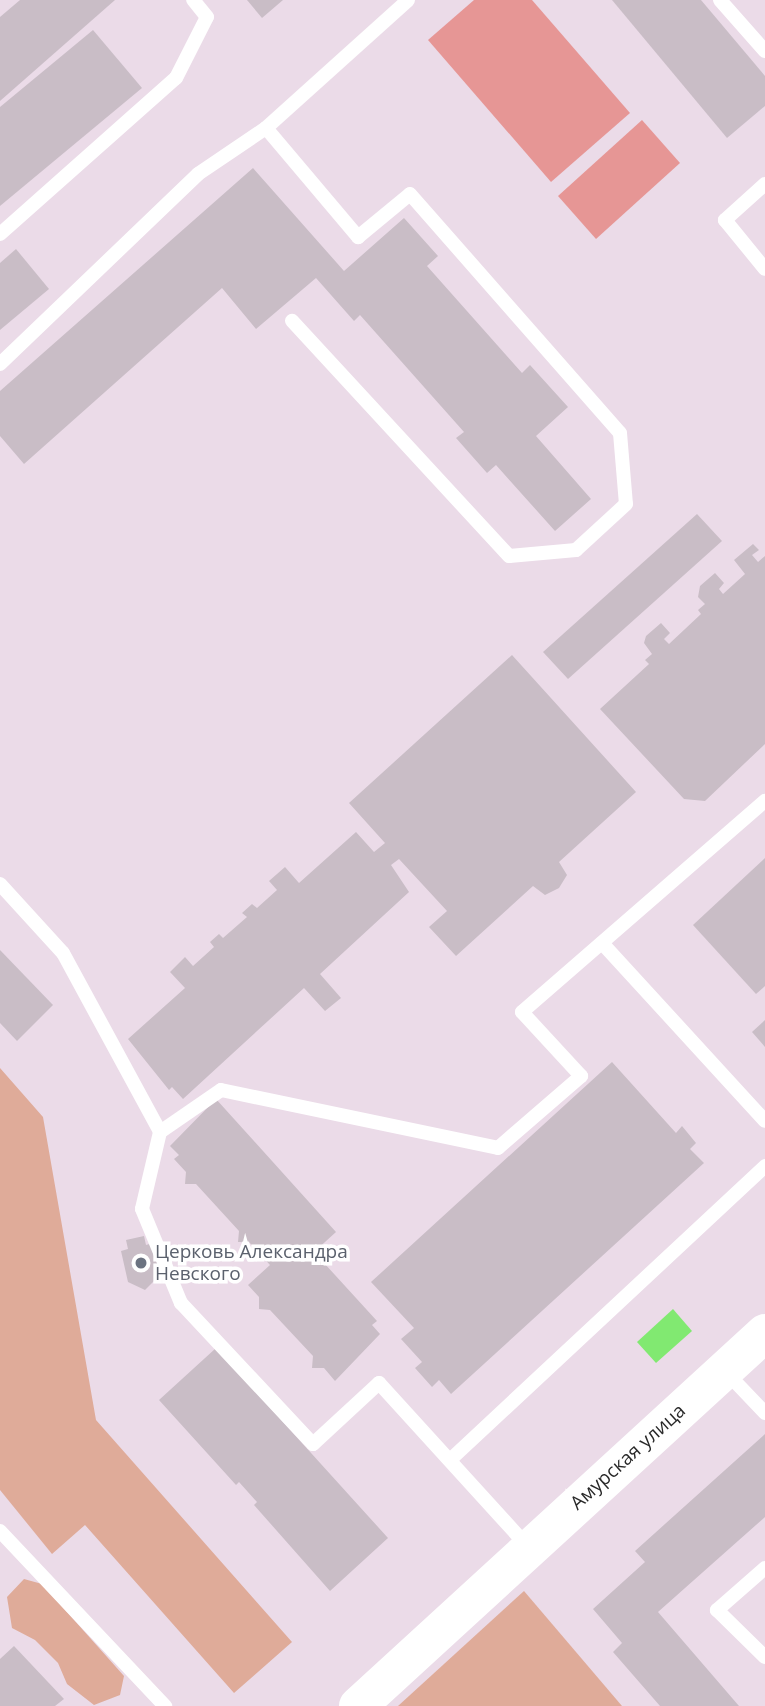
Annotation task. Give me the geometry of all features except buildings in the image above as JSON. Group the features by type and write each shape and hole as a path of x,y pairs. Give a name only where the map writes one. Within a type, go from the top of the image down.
{"street":[{"name":"Амурская улица","path":"358,1706 490,1582 765,1333"}],"lane":[{"path":"0,234 176,78 206,17 193,0"},
{"path":"0,363 198,174 266,128 408,0"},
{"path":"720,0 765,51"},
{"path":"266,128 358,237 410,194 620,433 626,505 576,550 509,556 292,321"},
{"path":"765,184 725,220 765,269"},
{"path":"160,1132 221,1090 498,1147 581,1076 522,1012 765,801"},
{"path":"0,884 63,953 160,1132 142,1209 181,1303 313,1444 379,1383 528,1548"},
{"path":"602,943 765,1121"},
{"path":"450,1460 765,1166"},
{"path":"724,1369 765,1413"},
{"path":"0,1531 158,1705"},
{"path":"765,1568 717,1610 765,1657"}],"shaded area":[{"path":"474,0 532,0 630,113 551,182 428,40"},
{"path":"642,120 680,163 596,239 558,196"},
{"path":"0,1068 43,1117 96,1420 292,1642 234,1693 85,1525 52,1554 0,1490"},
{"path":"673,1309 692,1331 656,1363 637,1342"},
{"path":"24,1579 42,1584 124,1676 120,1695 94,1705 67,1684 58,1663 35,1640 12,1628 7,1597"},
{"path":"524,1591 622,1706 398,1706"}],"place":[{"name":"Церковь Александра Невского","path":"141,1263"}]}
